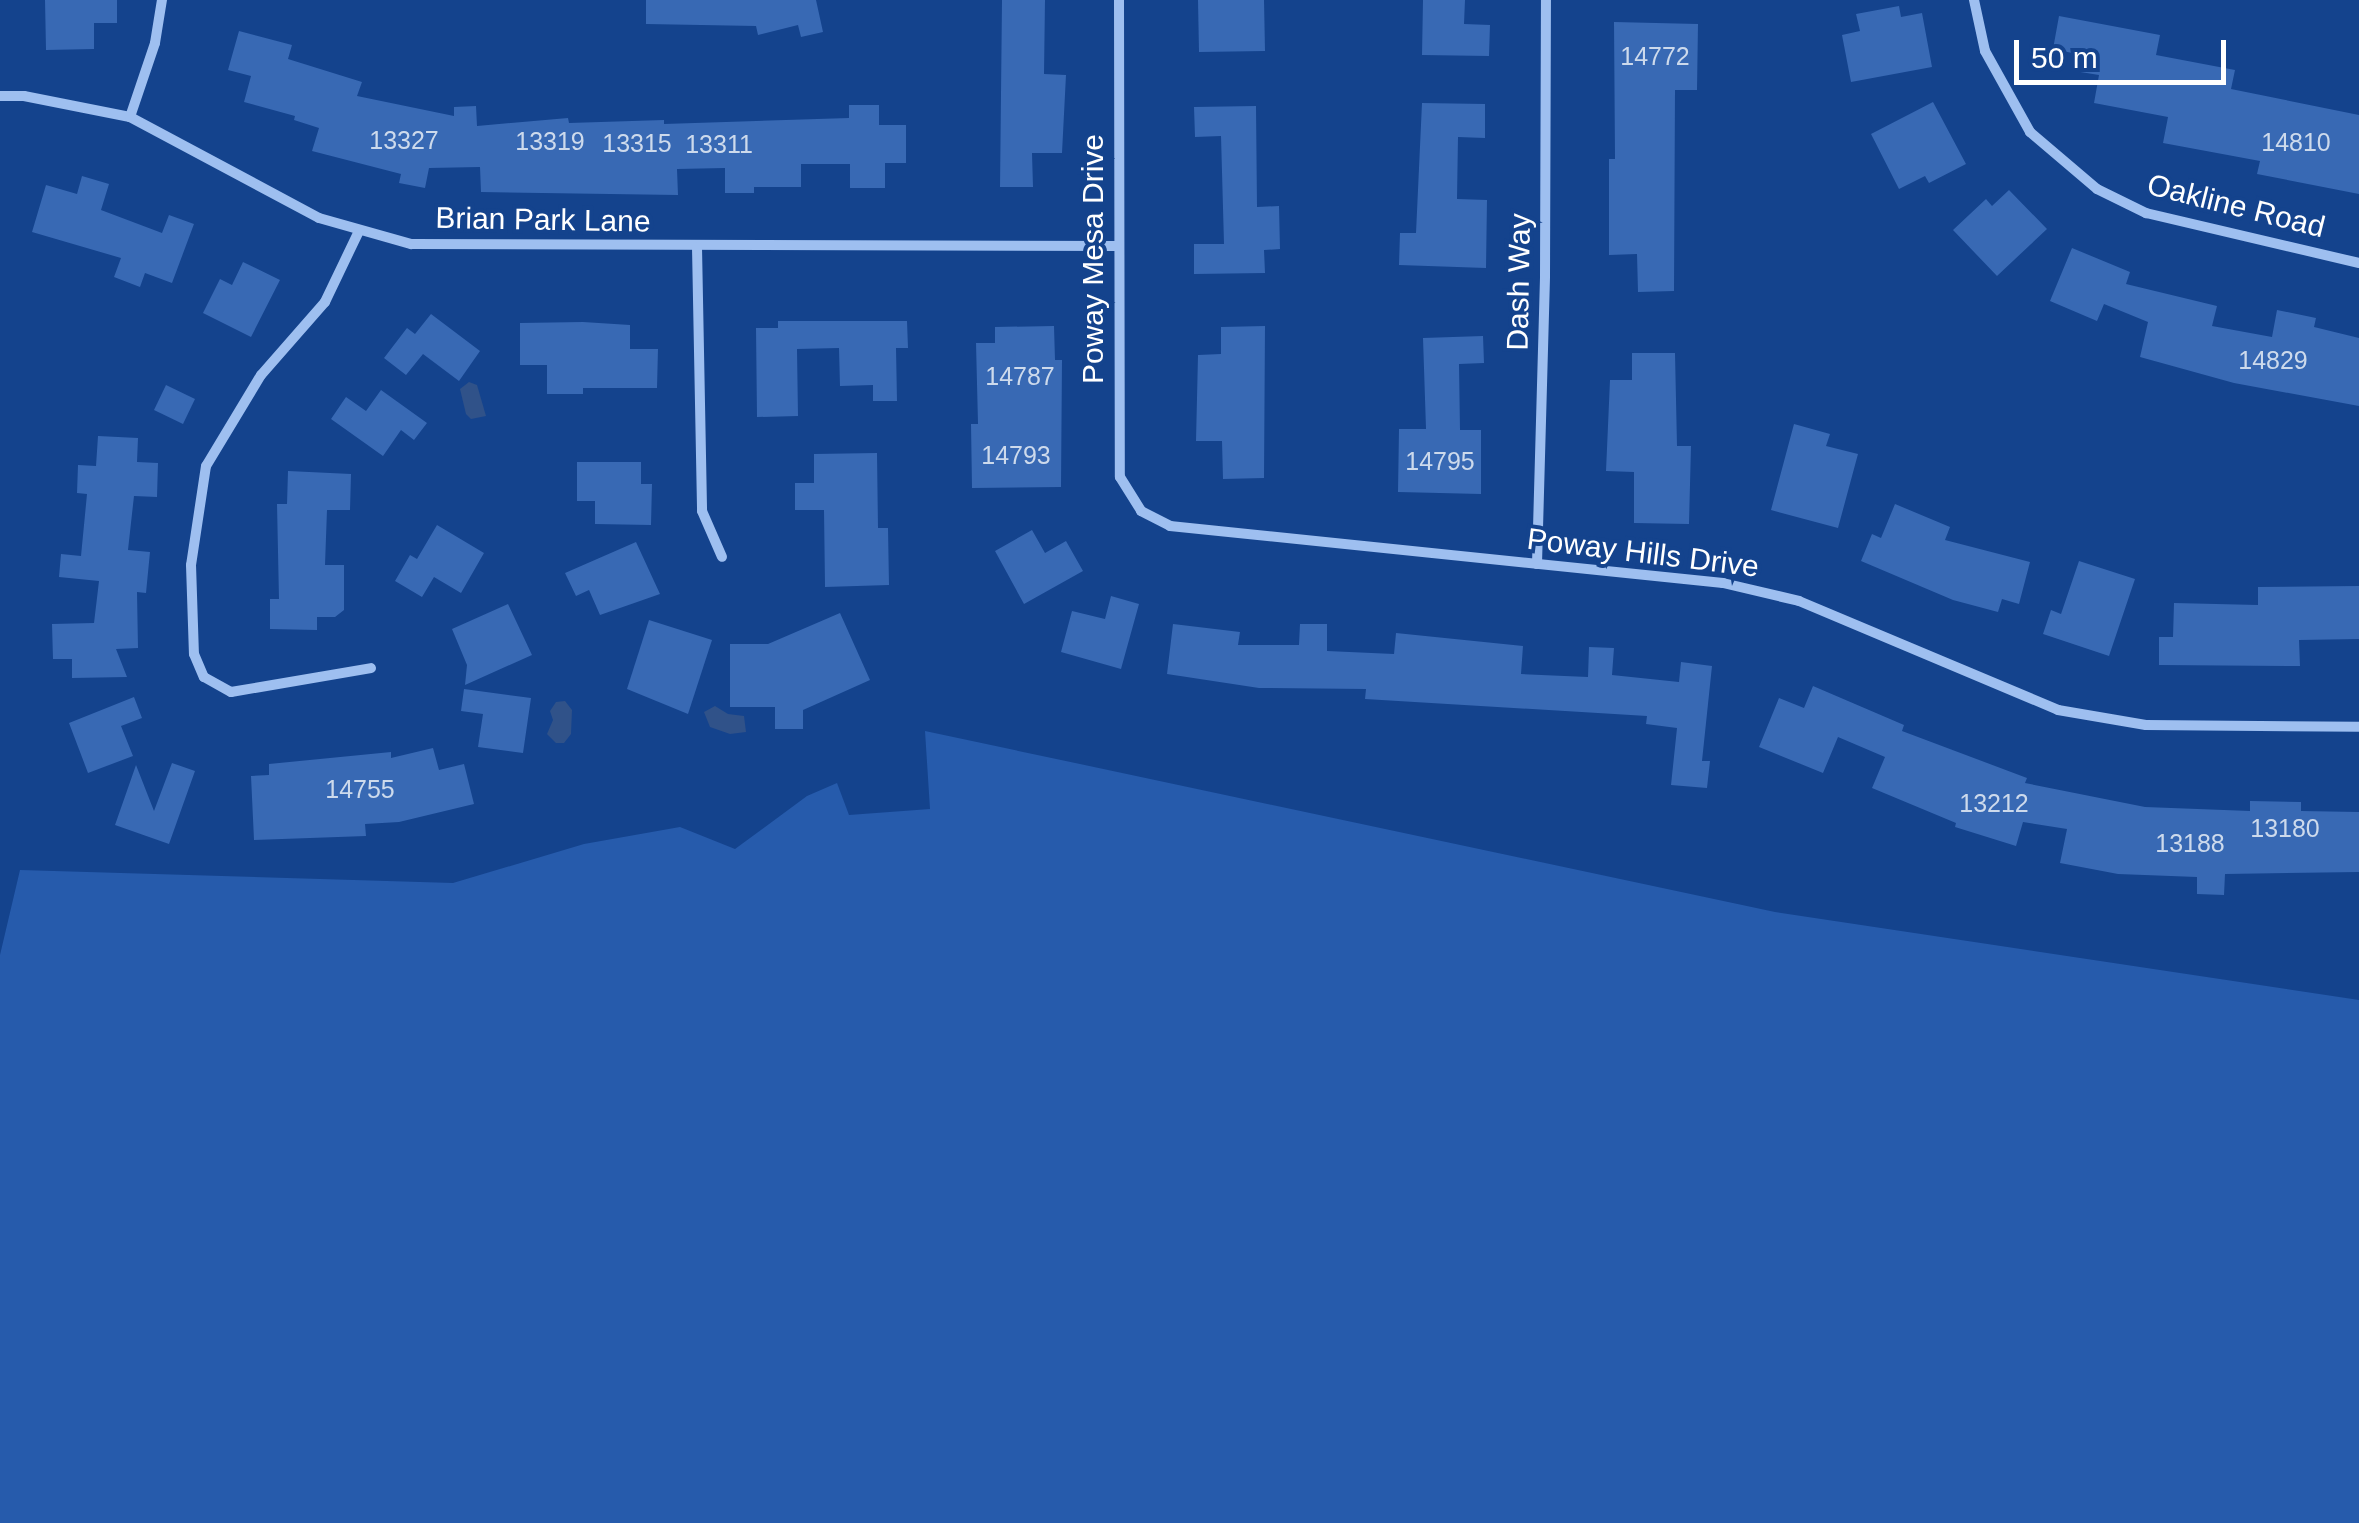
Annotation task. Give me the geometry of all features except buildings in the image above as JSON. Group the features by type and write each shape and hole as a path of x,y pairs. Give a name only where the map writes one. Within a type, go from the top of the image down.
{"street":[{"path":"130,118 155,43 162,0"},
{"name":"Poway Mesa Drive","path":"1119,0 1120,477 1142,511"},
{"name":"Dash Way","path":"1537,564 1545,276 1546,0"},
{"name":"Oakline Road","path":"1974,0 1985,51 2030,132 2097,190 2146,213 2359,263"},
{"name":"Brian Park Lane","path":"0,96 24,96 130,118 319,218 411,244 1117,246"},
{"path":"359,231 325,302 262,376 206,466 191,566 194,654 204,677 231,692 371,668"},
{"path":"697,247 702,511 722,557"},
{"name":"Poway Hills Drive","path":"1142,511 1170,526 1723,584 1799,602 2058,710 2146,724 2359,727"}],"shaded area":[{"path":"469,382 477,385 486,416 471,419 466,414 460,389"},
{"path":"565,701 572,710 571,734 564,743 556,743 547,734 553,720 550,711 556,702"},
{"path":"715,706 728,714 744,716 746,732 730,734 710,727 704,712"},
{"path":"925,731 1775,912 2359,1000 2359,1523 0,1523 0,955 20,870 453,883 584,844 680,827 735,849 807,796 837,783 849,815 930,809"}]}
